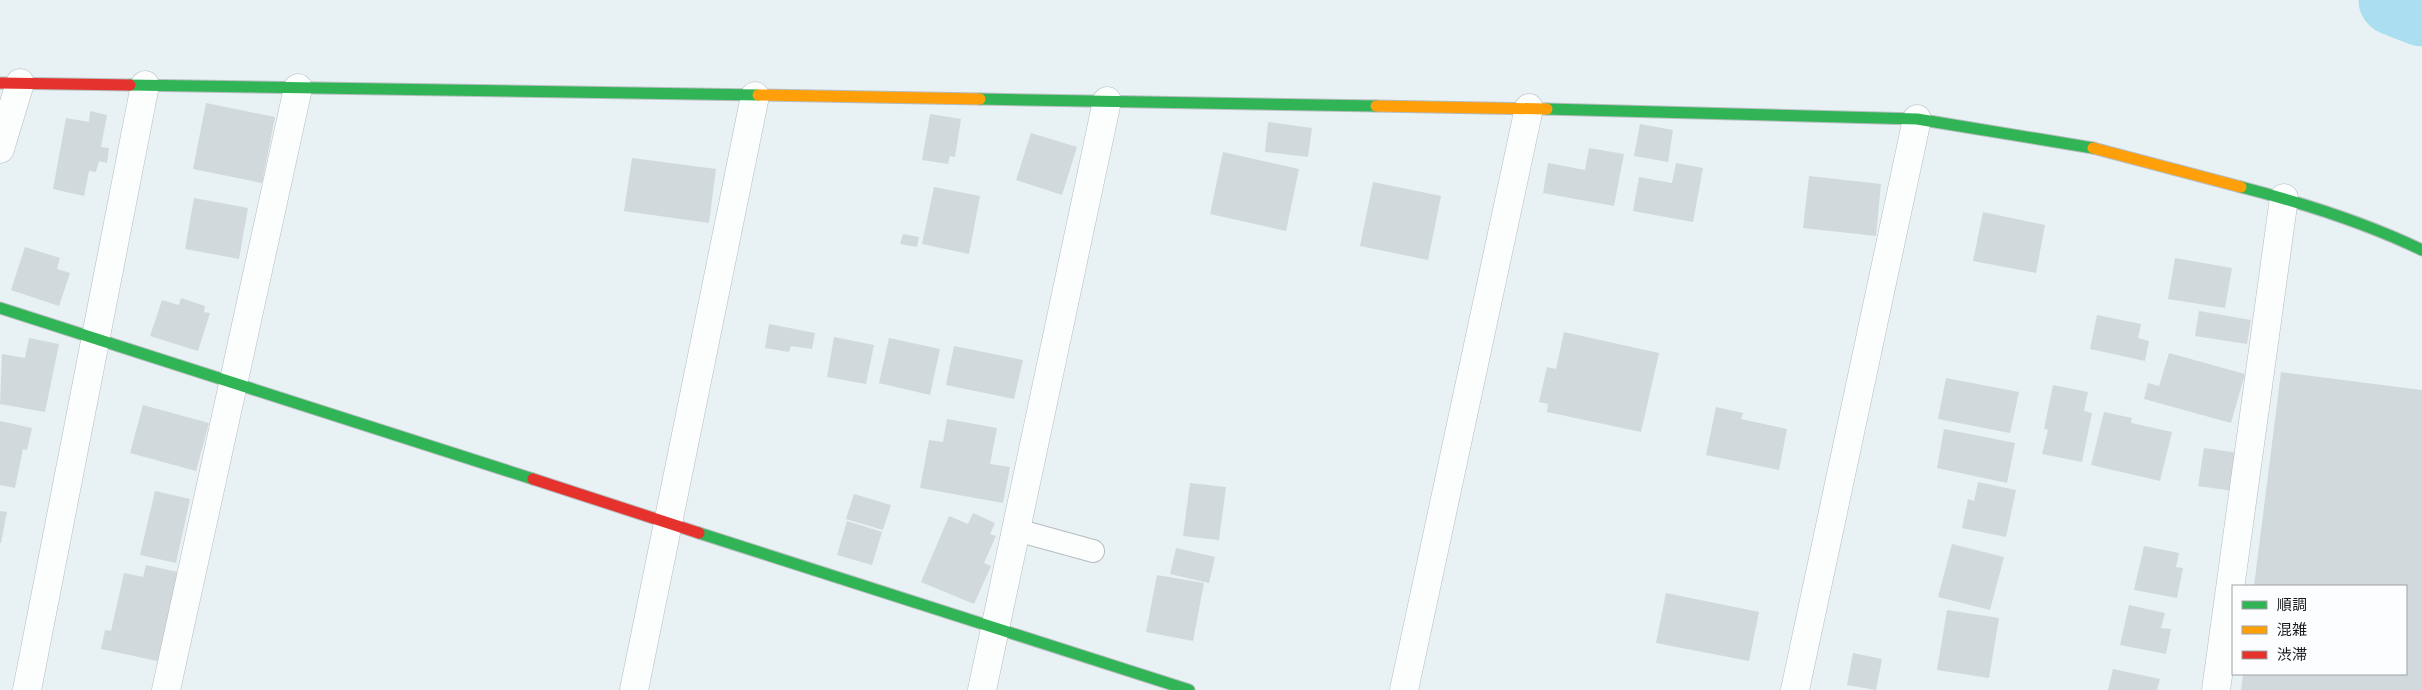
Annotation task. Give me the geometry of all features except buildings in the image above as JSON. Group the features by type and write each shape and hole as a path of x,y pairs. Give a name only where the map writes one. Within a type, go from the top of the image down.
{"street":[{"path":"0,149 10,83 1529,108 1917,119 2078,144 2284,198 2381,230 2422,250"},
{"path":"27,690 94,338 146,85"},
{"path":"166,690 298,88"},
{"path":"634,690 755,96"},
{"path":"982,690 1107,101"},
{"path":"1404,690 1529,108"},
{"path":"1795,690 1917,119"},
{"path":"2216,690 2284,198"},
{"path":"0,308 1189,690"}],"lane":[{"path":"1017,530 1093,551"}],"waterway":[{"path":"2394,0 2422,11"}],"traffic: fast":[{"path":"130,85 758,95"},
{"path":"980,99 1376,106"},
{"path":"1547,109 1917,119 2093,148"},
{"path":"2241,187 2333,214 2422,250"},
{"path":"0,308 533,479"},
{"path":"699,533 1189,690"}],"traffic: slow":[{"path":"758,95 980,99"},
{"path":"1376,106 1547,109"},
{"path":"2093,148 2241,187"}],"traffic: jam":[{"path":"0,83 130,85"},
{"path":"533,479 699,533"}]}
